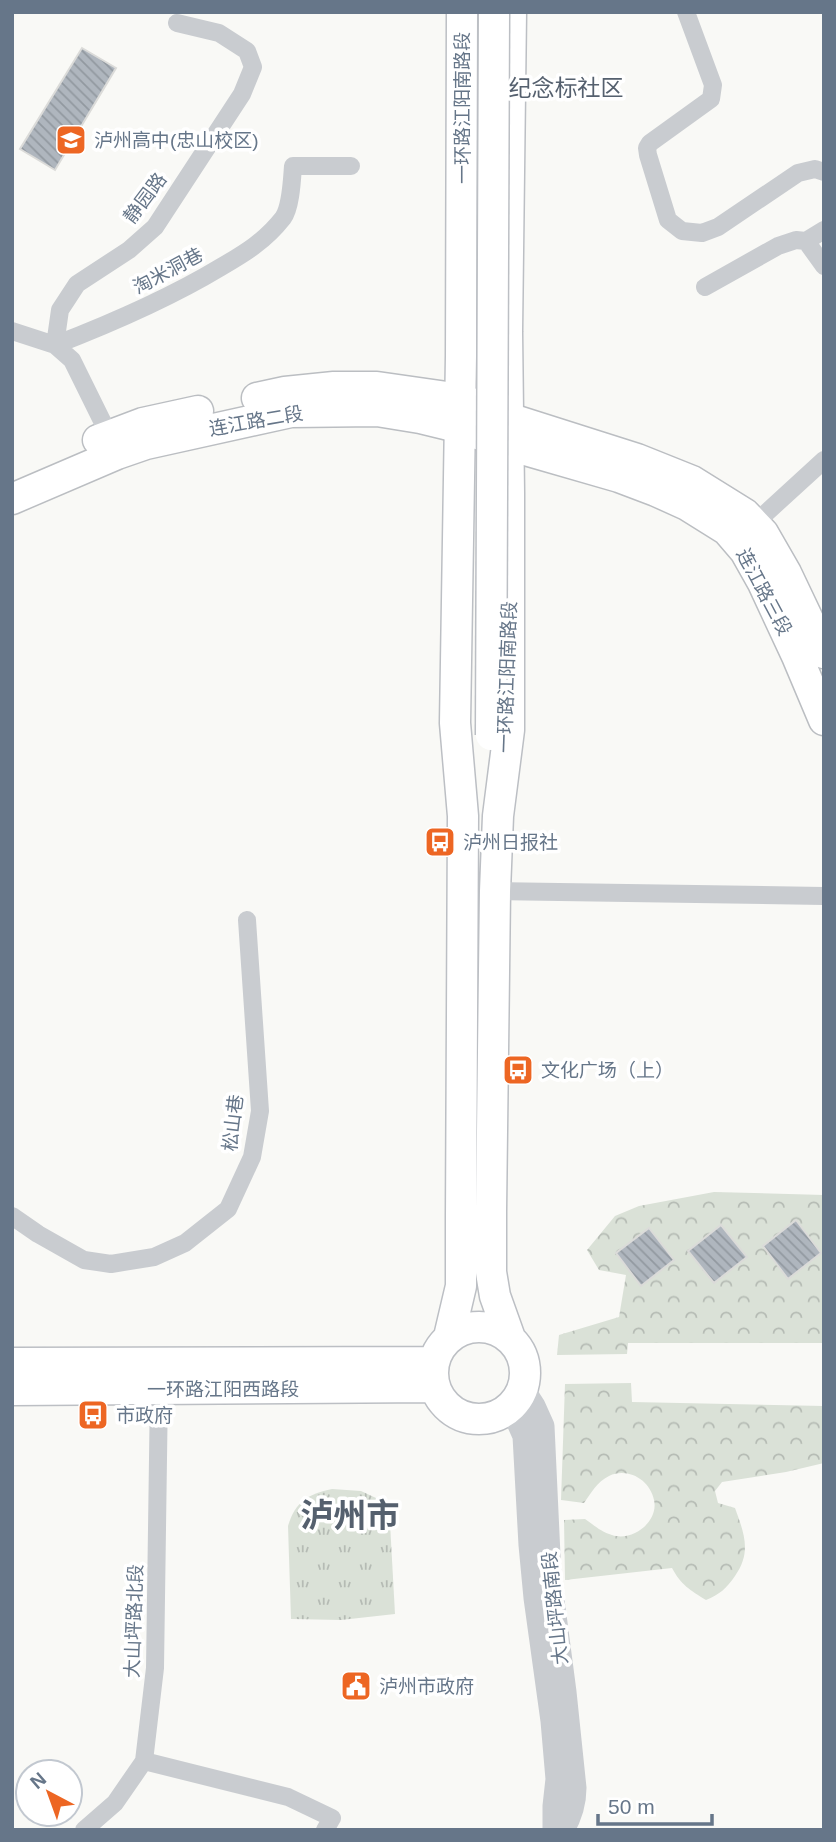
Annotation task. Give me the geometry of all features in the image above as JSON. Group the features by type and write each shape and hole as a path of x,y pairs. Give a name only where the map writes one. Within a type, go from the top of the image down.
{"main road":[{"name":"一环路江阳南路段","path":"449,1337 462,1271 463,816 455,723 461,413 462,12"},
{"path":"479,12 482,734 498,816"},
{"path":"463,816 482,734 494,12"},
{"name":"一环路江阳南路段","path":"510,1338 495,1296 491,1272 495,891 498,816 509,730 508,300 511,12"},
{"path":"461,304 472,317 489,320 499,316 508,300"},
{"name":"连江路二段","path":"12,477 143,423 285,392 334,387 377,387 508,431"},
{"name":"连江路二段","path":"12,499 146,444 291,412 377,411 420,418 461,413"},
{"name":"连江路三段","path":"508,431 619,453 692,481 745,514 763,533 786,573 824,653"},
{"name":"连江路三段","path":"508,431 687,505 727,530 745,551 763,583 824,720"},
{"path":"459,505 473,489 486,486 502,491 509,499"},
{"path":"474,1326 487,1326 510,1338 523,1356 525,1378 516,1399 498,1415 472,1419 460,1415 440,1399 434,1374 439,1348 449,1337 474,1326"},
{"name":"一环路江阳西路段","path":"12,1363 434,1374"},
{"name":"一环路江阳西路段","path":"12,1390 159,1390 434,1374"}],"street":[{"path":"686,12 713,85 713,92 710,99 650,143 647,148 668,220 682,231 702,233 718,227 798,173 814,169 824,172"},
{"name":"静园路","path":"55,345 60,310 77,284 129,250 155,227 242,94 253,66 247,51 219,33 177,23"},
{"name":"淘米洞巷","path":"55,345 132,314 197,282 257,245 285,215 293,166 351,166"},
{"path":"705,287 778,246 796,240 806,241 824,230"},
{"path":"806,241 824,266"},
{"path":"12,331 55,345 72,360 109,435"},
{"path":"754,524 824,460"},
{"path":"495,891 824,896"},
{"name":"松山巷","path":"12,1216 85,1260 111,1264 154,1257 185,1243 228,1209 252,1157 260,1111 247,920"},
{"name":"大山坪路北段","path":"84,1830 115,1803 144,1761 155,1668 159,1390"},
{"name":"大山坪路南段","path":"554,1830 557,1779 552,1721 535,1598 524,1436 516,1418 516,1399 534,1406 543,1426 550,1577 575,1788 568,1822 563,1830"},
{"path":"144,1761 288,1797 332,1818 326,1830"}],"green space":[{"path":"714,1192 824,1195 824,1343 628,1343 627,1354 557,1355 559,1335 619,1317 626,1275 599,1270 587,1250 615,1216 639,1206"},
{"path":"631,1383 632,1402 824,1406 824,1463 722,1482 715,1491 718,1503 735,1508 745,1551 740,1567 726,1588 706,1600 686,1587 672,1568 565,1580 564,1520 585,1519 604,1532 628,1536 648,1523 652,1516 654,1500 643,1481 623,1473 605,1478 584,1503 561,1500 565,1384"},
{"path":"332,1489 361,1491 382,1504 390,1523 395,1614 341,1620 291,1619 288,1526 294,1511 304,1500"}],"building":[{"path":"82,48 116,68 55,170 20,149"},
{"path":"796,1220 821,1253 788,1279 763,1246"},
{"path":"721,1225 747,1257 714,1283 688,1251"},
{"path":"649,1228 674,1260 641,1286 616,1253"}],"place":[{"name":"泸州高中(忠山校区)","path":"71,140"},
{"name":"泸州日报社","path":"440,842"},
{"name":"文化广场（上）","path":"518,1070"},
{"name":"市政府","path":"93,1415"},
{"name":"泸州市政府","path":"356,1686"}],"district":[{"name":"纪念标社区","path":"566,88"},
{"name":"泸州市","path":"350,1515"}]}
